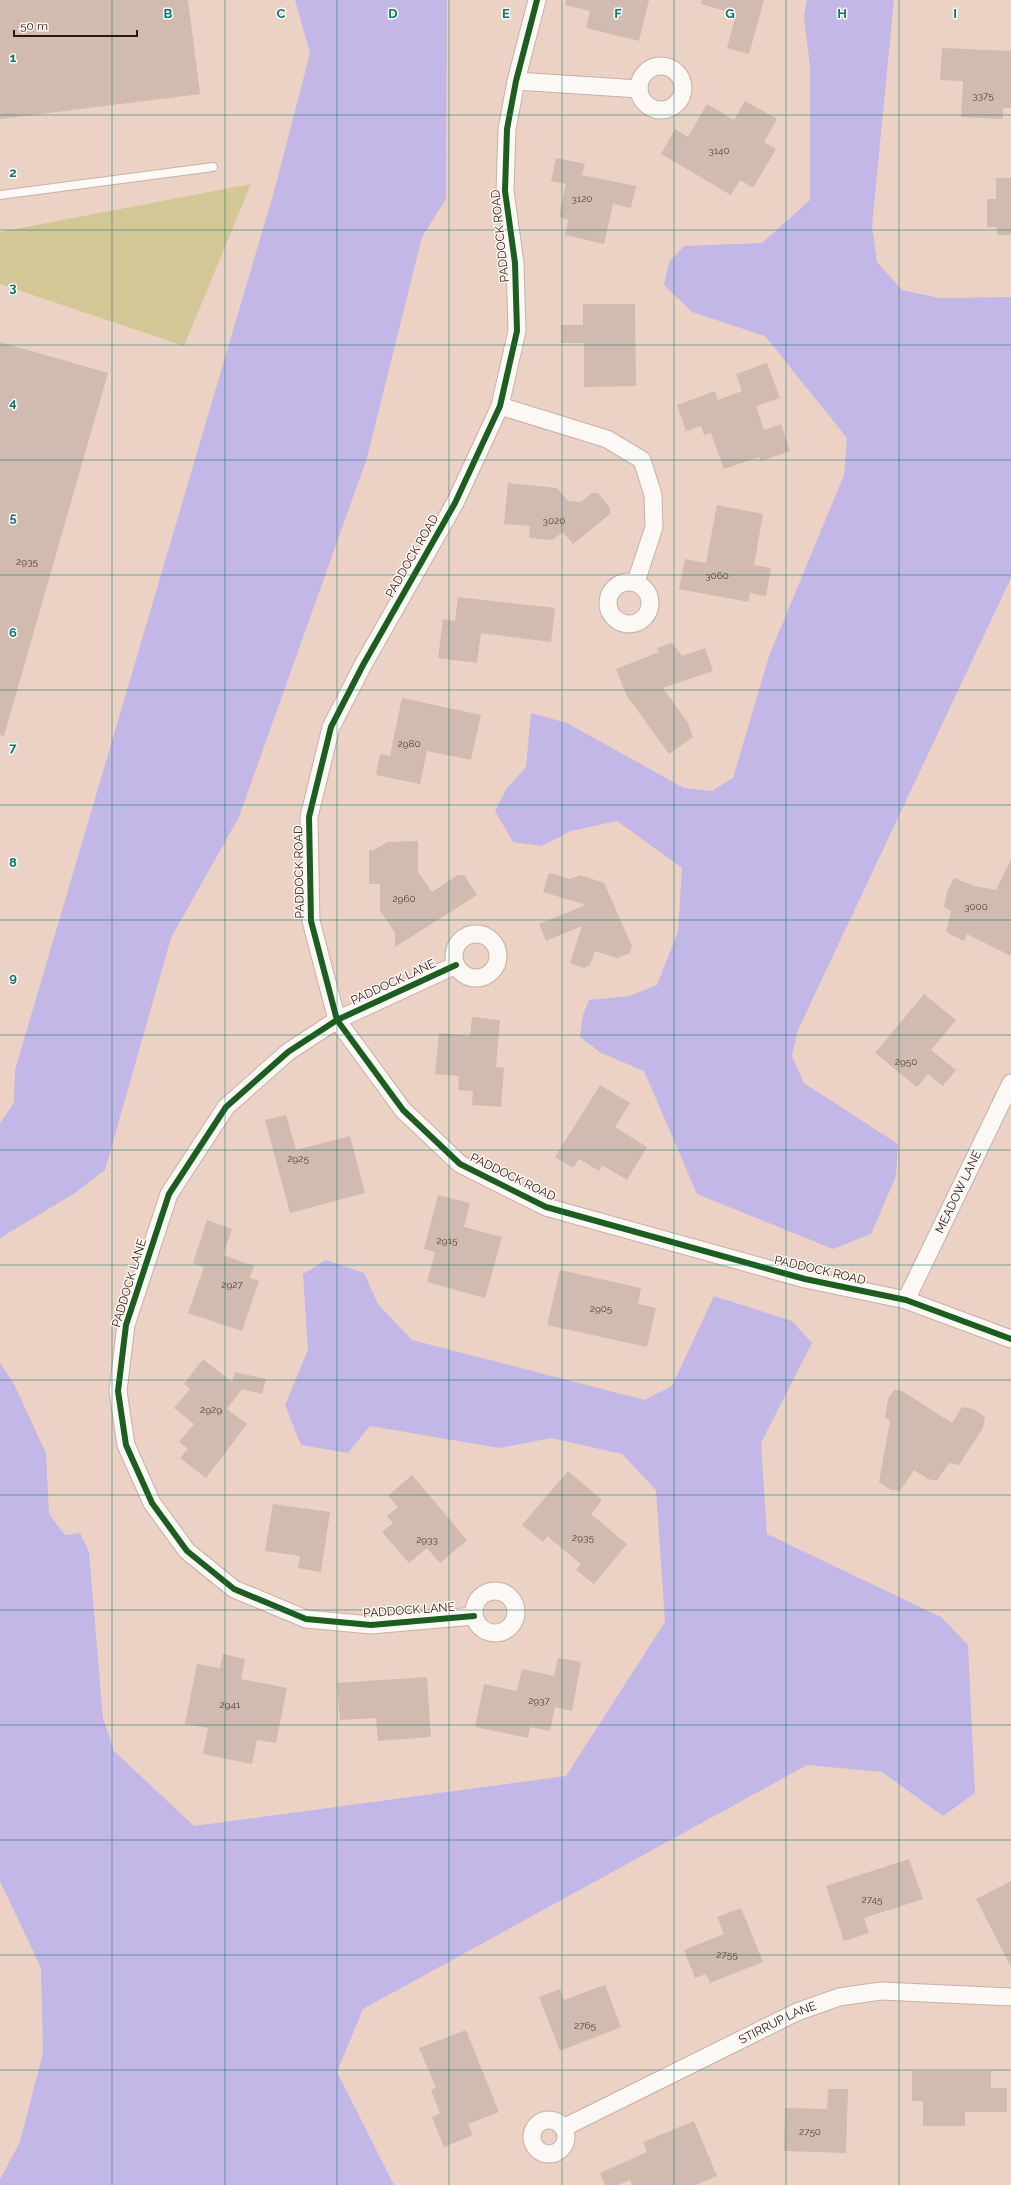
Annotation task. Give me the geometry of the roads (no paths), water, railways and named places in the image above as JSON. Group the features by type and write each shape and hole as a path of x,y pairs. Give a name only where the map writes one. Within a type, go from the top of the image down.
{"street":[{"name":"PADDOCK ROAD","path":"537,0 516,81 507,129 505,191 515,263 517,332 500,406 456,503 363,665 330,727 308,817 310,914 337,1020 403,1110 460,1164 546,1208 805,1279 906,1300 1011,1339"},
{"path":"516,81 639,89"},
{"path":"500,406 607,439 642,460 653,495 654,527 636,582"},
{"name":"PADDOCK LANE","path":"456,965 337,1020 288,1052 226,1108 169,1194 126,1324 118,1391 126,1445 152,1503 187,1551 234,1589 306,1620 371,1625 474,1616"},
{"name":"MEADOW LANE","path":"906,1300 1011,1083"},
{"name":"STIRRUP LANE","path":"564,2128 797,2012 839,1997 881,1991 1011,1997"}],"lane":[{"path":"0,195 213,167"}]}
